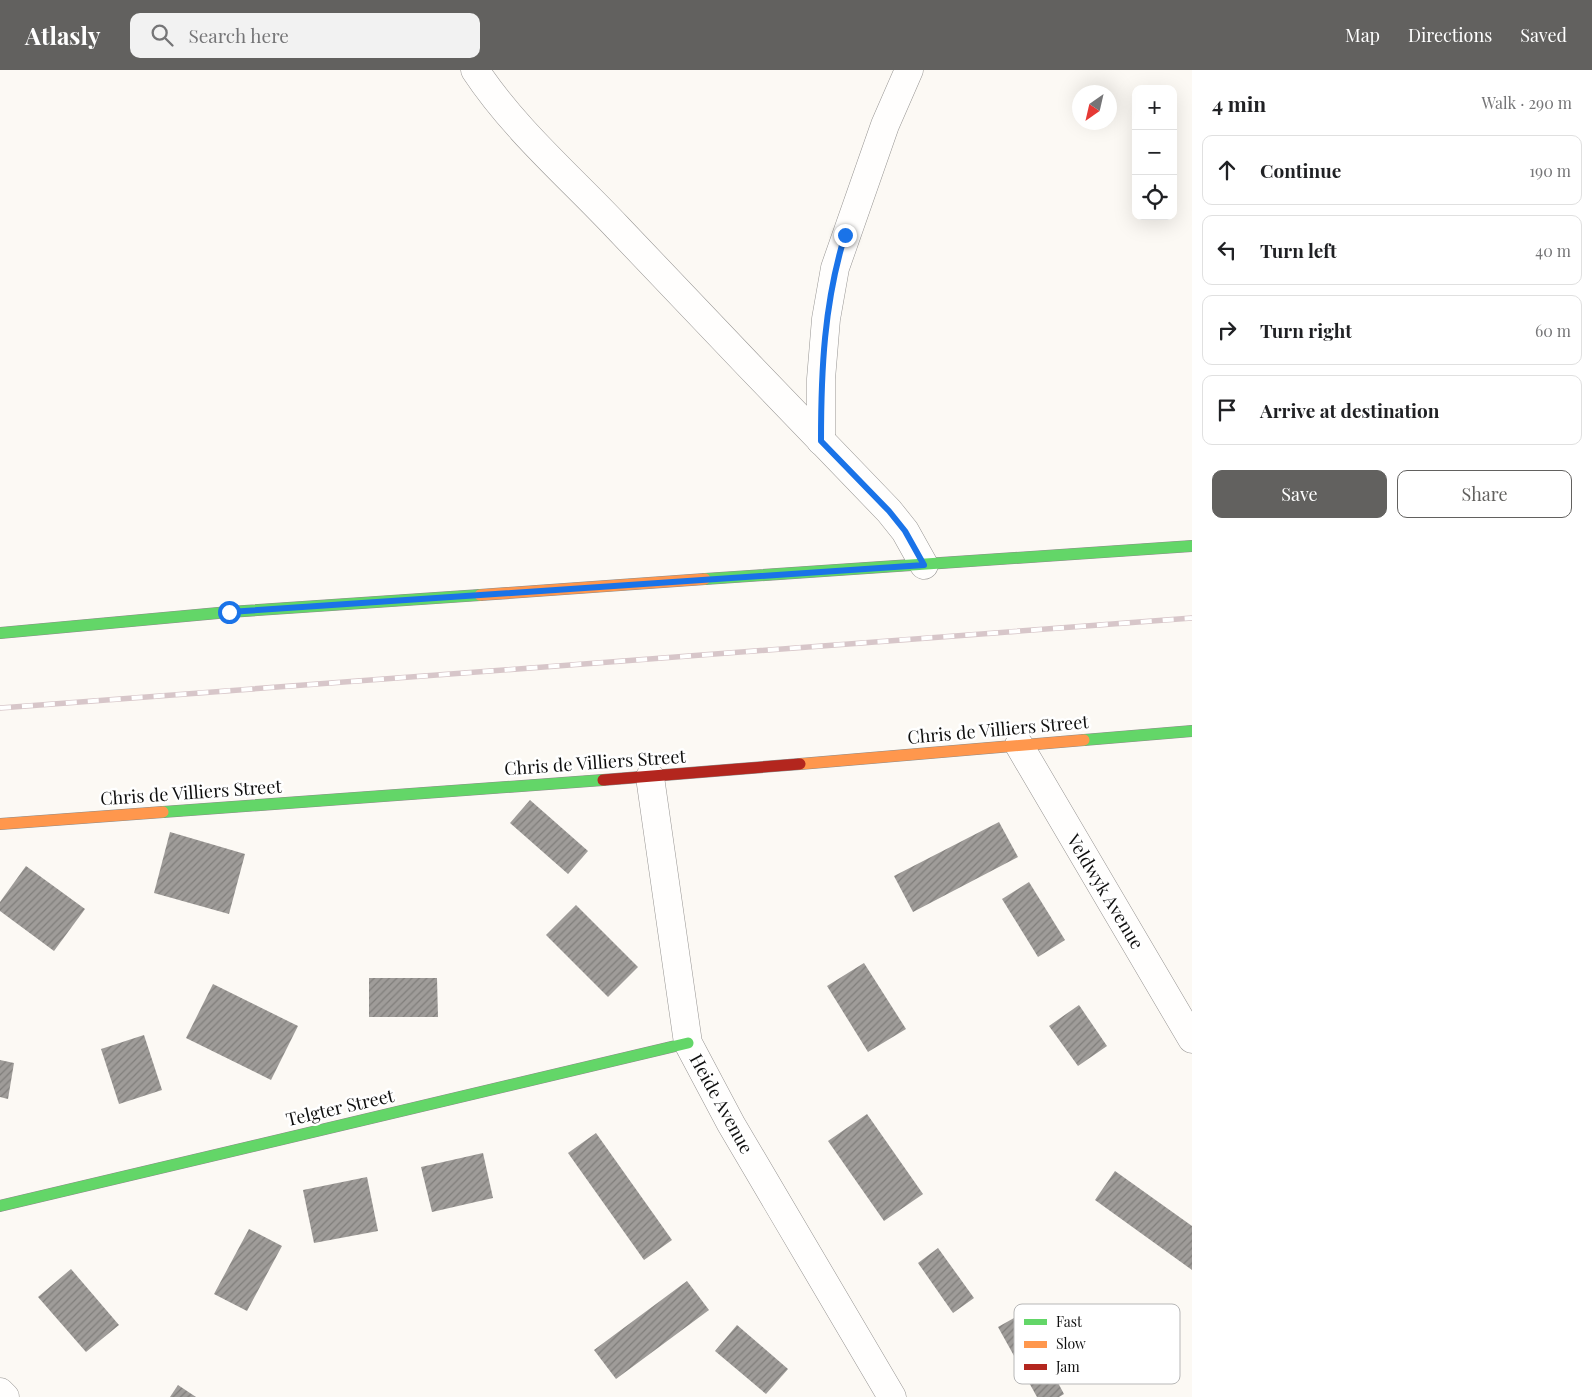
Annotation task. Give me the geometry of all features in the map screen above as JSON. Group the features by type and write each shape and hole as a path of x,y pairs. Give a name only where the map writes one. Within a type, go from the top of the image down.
{"street":[{"path":"475,70 510,117 566,173 889,511 905,531 924,565"},
{"path":"821,441 821,379 825,327 835,268 884,125 908,70"},
{"path":"0,633 229,612 1192,546"},
{"name":"Chris de Villiers Street","path":"0,824 650,776 1192,732"},
{"name":"Veldwyk Avenue","path":"1019,745 1192,1039"},
{"name":"Heide Avenue","path":"650,776 688,1043 731,1124 892,1397"},
{"name":"Telgter Street","path":"0,1206 688,1043"},
{"path":"0,1392 6,1397"}],"building":[{"path":"530,800 588,851 568,874 510,823"},
{"path":"999,822 1018,857 913,912 894,876"},
{"path":"170,832 245,854 229,914 154,893"},
{"path":"26,866 85,909 54,951 0,911 0,902"},
{"path":"1029,882 1065,940 1038,957 1002,899"},
{"path":"576,905 638,967 608,997 546,935"},
{"path":"864,963 906,1029 868,1052 827,986"},
{"path":"369,978 437,978 438,1017 369,1017"},
{"path":"213,984 298,1026 271,1080 186,1038"},
{"path":"1079,1005 1107,1046 1078,1066 1049,1026"},
{"path":"144,1035 162,1090 119,1104 101,1049"},
{"path":"0,1060 14,1063 8,1099 0,1097"},
{"path":"867,1114 923,1194 884,1221 828,1141"},
{"path":"596,1133 672,1240 644,1260 568,1153"},
{"path":"483,1153 493,1198 432,1212 421,1167"},
{"path":"1115,1171 1192,1226 1192,1270 1095,1200"},
{"path":"367,1177 378,1231 314,1243 303,1190"},
{"path":"249,1229 282,1246 247,1311 214,1294"},
{"path":"938,1248 974,1298 953,1313 918,1263"},
{"path":"71,1269 119,1325 86,1352 38,1297"},
{"path":"687,1281 709,1310 616,1379 594,1350"},
{"path":"1014,1318 1014,1356 998,1327"},
{"path":"737,1325 788,1369 766,1394 715,1351"},
{"path":"1030,1384 1059,1384 1064,1394 1059,1397 1037,1397"},
{"path":"178,1385 196,1397 170,1397"}],"railway":[{"path":"0,708 1192,618"}],"traffic: fast":[{"path":"705,579 1192,546"},
{"path":"0,633 229,612 480,595"},
{"path":"1084,740 1192,731"},
{"path":"163,812 603,780"},
{"path":"0,1206 688,1043"}],"traffic: slow":[{"path":"480,595 705,579"},
{"path":"800,764 1084,740"},
{"path":"0,824 163,812"}],"traffic: jam":[{"path":"603,780 800,764"}],"route":[{"path":"229,612 924,565 905,531 889,511 821,441 821,379 826,319 835,268 845,235"}]}
